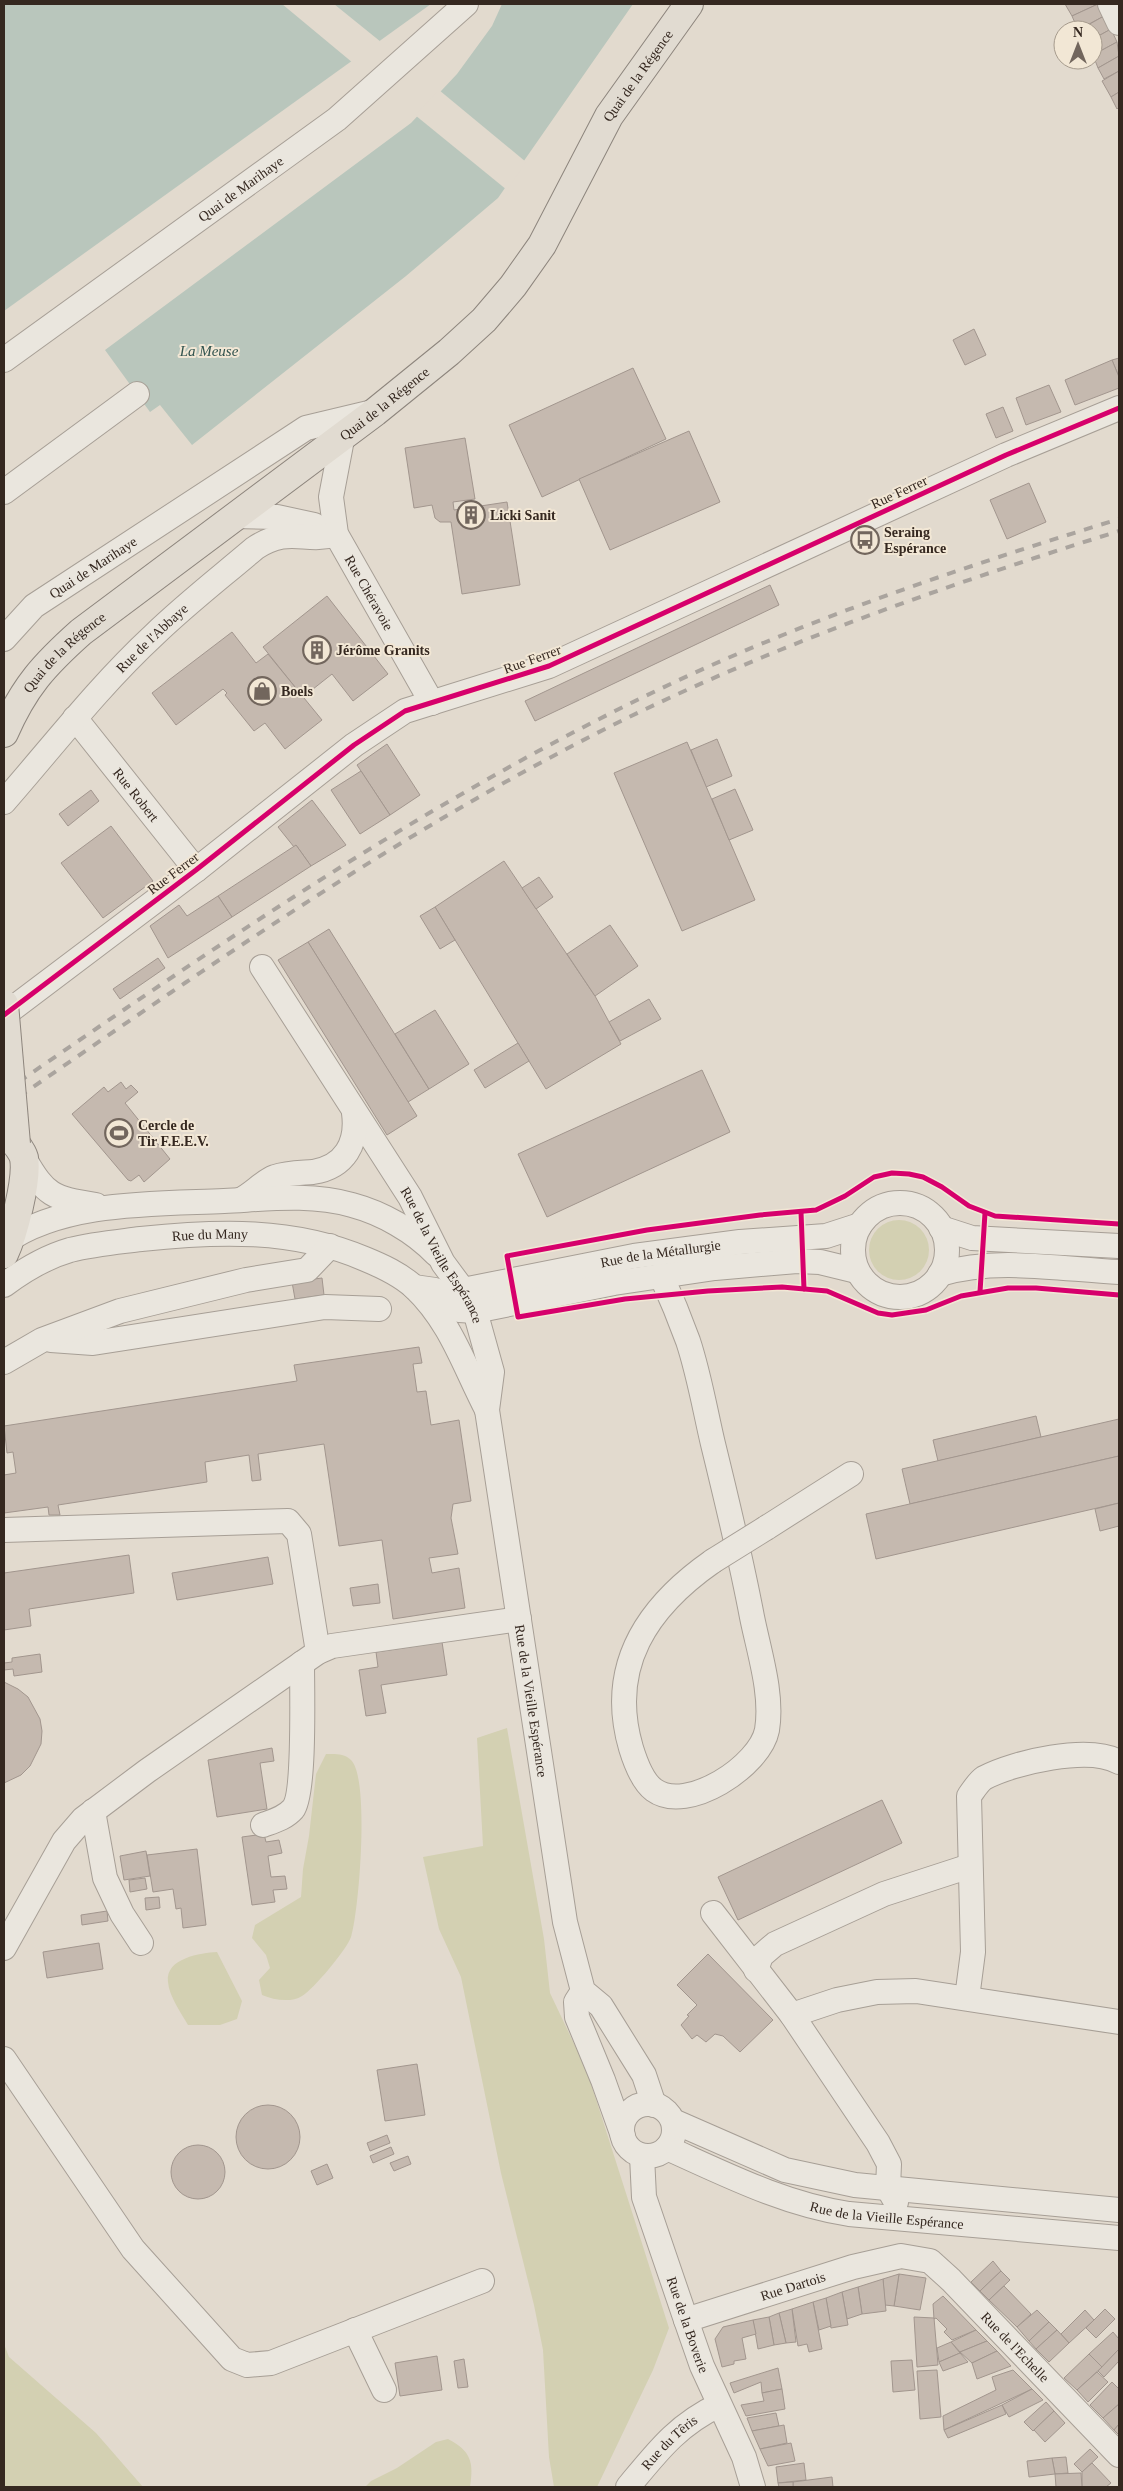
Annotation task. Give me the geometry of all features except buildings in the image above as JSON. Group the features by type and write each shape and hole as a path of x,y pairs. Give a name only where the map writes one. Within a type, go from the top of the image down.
{"main road":[{"name":"Quai de la Régence","path":"4,733 26,688 52,658 81,632 375,412 449,352 484,320 513,286 552,228 609,116 689,4"},
{"path":"4,1004 20,1151 21,1193 6,1245"},
{"path":"4,1182 20,1151"}],"street":[{"name":"Quai de Marihaye","path":"4,360 337,119 466,4"},
{"path":"1110,4 1119,22"},
{"path":"4,492 137,394"},
{"name":"Rue Ferrer","path":"4,1015 196,870 374,731 405,711 557,663 1006,455 1119,408"},
{"name":"Quai de Marihaye","path":"4,638 34,606 306,428 375,412"},
{"path":"234,516 291,520 314,525 336,534 331,497 344,434"},
{"name":"Rue Chéravoie","path":"336,534 432,703"},
{"name":"Rue de l'Abbaye","path":"4,802 75,718 153,635 255,548 270,539 286,535 319,536 336,534"},
{"name":"Rue Robert","path":"75,718 196,870"},
{"name":"Rue de la Vieille Espérance","path":"262,967 354,1113 366,1126 410,1197 443,1263 463,1290 475,1311 492,1372 487,1410 565,1922 583,1991 576,2002 577,2017 603,2080 623,2136"},
{"path":"240,1200 255,1191 265,1181 278,1176 315,1172 342,1159 350,1149 355,1136 354,1113"},
{"path":"20,1151 46,1191 66,1200 110,1206 304,1198 352,1205 401,1227 430,1248 443,1263"},
{"name":"Rue de la Métallurgie","path":"475,1311 661,1275 725,1267 797,1261 820,1262 857,1271 852,1248 860,1225 869,1214 881,1206 894,1203 908,1203 922,1208 933,1216 941,1228 947,1251 940,1274"},
{"path":"6,1245 44,1224 110,1206"},
{"name":"Rue de la Métallurgie","path":"463,1290 634,1256 740,1242 826,1236 860,1225"},
{"name":"Rue de la Métallurgie","path":"941,1228 972,1238 1119,1246"},
{"name":"Rue du Many","path":"4,1286 26,1270 58,1254 108,1243 220,1233 275,1235 330,1246 376,1263 397,1274 414,1287"},
{"path":"4,1362 42,1340 120,1311 246,1280 307,1270 330,1246"},
{"path":"857,1271 877,1291 897,1296 918,1293 930,1286 940,1274 962,1268 992,1265 1032,1266 1119,1272"},
{"path":"661,1275 688,1342 724,1488 758,1648 767,1697 767,1732 760,1747 748,1762 704,1791 684,1797 667,1796 654,1790 644,1777 634,1756 626,1720 624,1694 631,1654 654,1613 686,1579 713,1561 766,1528 851,1474"},
{"path":"414,1287 436,1290 459,1310 475,1311"},
{"name":"Rue de la Vieille Espérance","path":"414,1287 445,1323 487,1410"},
{"path":"42,1340 93,1343 324,1307 379,1309"},
{"path":"4,1530 288,1521 299,1534 310,1658 300,1784 295,1807 283,1818 263,1825"},
{"path":"4,1948 64,1841 82,1819 310,1658 332,1646 519,1619"},
{"path":"967,1998 973,1952 969,1796 983,1779 1035,1761 1082,1754 1119,1762"},
{"path":"93,1811 105,1878 122,1914 141,1942"},
{"path":"756,1970 761,1956 775,1944 884,1894 970,1866"},
{"path":"714,1913 792,2015 885,2153 889,2164 888,2188 894,2200 900,2207 930,2220"},
{"path":"583,1991 601,2006 644,2075 654,2105"},
{"path":"792,2015 837,2000 877,1992 916,1991 1116,2019"},
{"path":"4,2059 133,2249 232,2358 247,2365 271,2363 482,2280"},
{"path":"645,2104 662,2108 673,2121 673,2138 667,2148 655,2155 642,2156 631,2150 623,2136 624,2119 630,2112 645,2104"},
{"name":"Rue de la Vieille Espérance","path":"673,2121 764,2162 803,2175 855,2185 1119,2210"},
{"name":"Rue de la Vieille Espérance","path":"667,2148 780,2198 815,2208 849,2214 1119,2238"},
{"name":"Rue de la Boverie","path":"642,2156 644,2197 686,2320 719,2405 744,2457 753,2487"},
{"path":"849,2214 874,2202 888,2188"},
{"name":"Rue Dartois","path":"686,2320 853,2267 901,2256"},
{"name":"Rue de l'Echelle","path":"901,2256 930,2261 936,2266 1119,2455"},
{"path":"355,2330 384,2390"},
{"name":"Rue du Têris","path":"628,2487 675,2432 694,2418 719,2405"}],"shaded area":[{"path":"899,1220 915,1225 920,1229 924,1234 929,1250 924,1266 920,1271 915,1275 899,1280 883,1275 878,1271 874,1266 869,1250 874,1234 878,1229 883,1225"},
{"path":"507,1728 544,1939 550,1993 587,2071 669,2328 653,2370 597,2487 554,2487 549,2457 543,2350 534,2305 501,2173 461,1977 439,1929 423,1857 483,1846 477,1738"},
{"path":"326,1754 342,1755 351,1760 357,1772 360,1792 360,1875 351,1937 337,1959 302,1996 293,2000 272,1998 262,1995 259,1980 270,1968 266,1955 252,1938 255,1925 301,1897 316,1774"},
{"path":"217,1952 242,2001 237,2019 220,2025 188,2025 171,1993 168,1982 169,1974 172,1967 185,1958"},
{"path":"4,2344 9,2357 96,2433 143,2487 4,2487"},
{"path":"448,2439 462,2448 469,2458 471,2464 470,2487 365,2487 371,2481 397,2468 436,2442"}],"water":[{"path":"4,4 431,4 4,311"},
{"name":"La Meuse","path":"502,4 633,4 498,198 406,276 192,445 160,405 150,412 105,350 411,123 457,74 492,26"}],"pier":[{"path":"282,4 334,4 381,42 353,63"},
{"path":"439,90 526,162 507,190 415,115"}],"railway":[{"path":"4,1092 250,925 333,872 417,820 590,724 679,680 787,633 841,612 1007,554 1119,519"},
{"path":"4,1107 150,1006 373,860 526,770 605,729 667,699 794,644 988,573 1119,531"}],"cycle path":[{"path":"4,1015 196,870 354,745 405,711 549,666 1006,455 1119,408"},
{"path":"1119,1224 995,1216 969,1206 942,1187 923,1177 892,1173 874,1177 845,1196 816,1210 760,1215 647,1230 507,1256 518,1317 625,1299 708,1291 782,1287 827,1291 878,1313 892,1315 926,1310 961,1296 1008,1288 1036,1288 1119,1295"},
{"path":"801,1212 804,1289"},
{"path":"980,1292 985,1213"}],"place":[{"name":"Licki Sanit","path":"471,515"},
{"name":"Seraing Espérance","path":"865,540"},
{"name":"Jérôme Granits","path":"317,650"},
{"name":"Boels","path":"262,691"},
{"name":"Cercle de Tir F.E.E.V.","path":"119,1133"}]}
